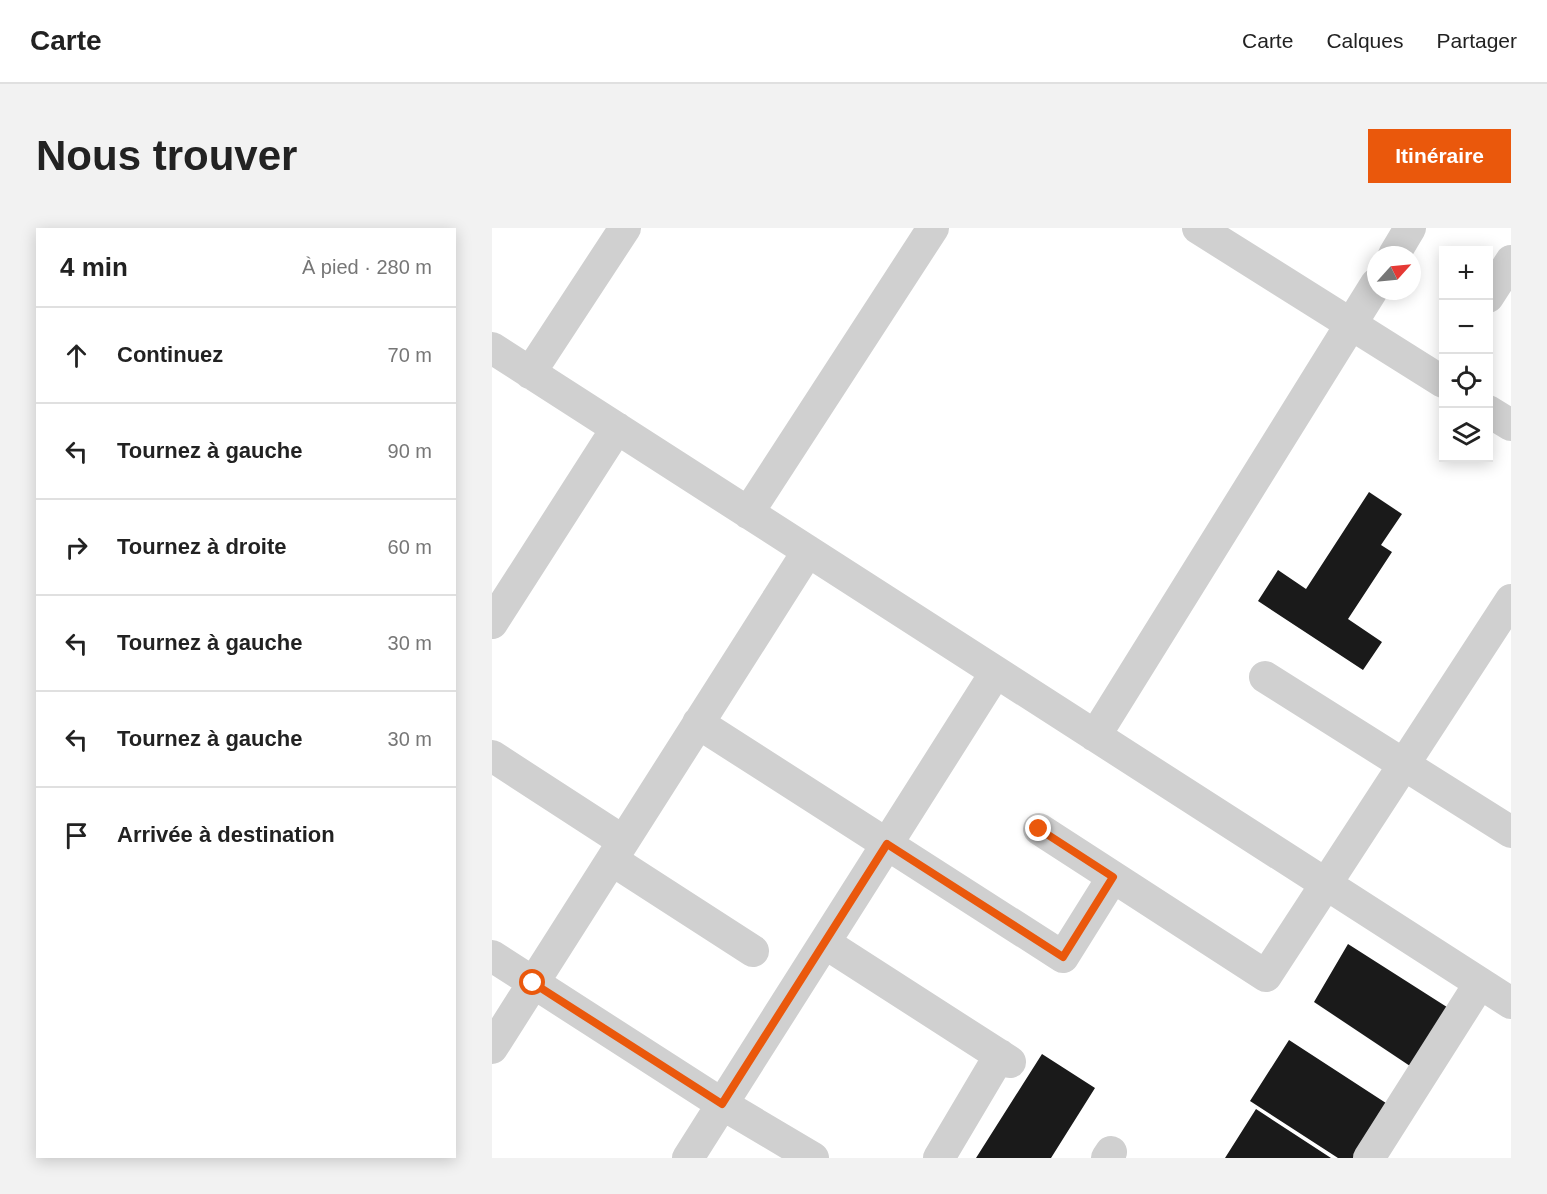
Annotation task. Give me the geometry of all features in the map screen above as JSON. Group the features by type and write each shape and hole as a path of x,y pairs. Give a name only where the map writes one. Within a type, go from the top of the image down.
{"street":[{"path":"530,373 625,228"},
{"path":"748,513 933,228"},
{"path":"1198,228 1351,324 1439,375"},
{"path":"1399,246 1410,228"},
{"path":"1493,289 1511,261"},
{"path":"1095,735 1367,298"},
{"path":"492,348 1511,1003"},
{"path":"1493,414 1511,425"},
{"path":"492,622 617,428"},
{"path":"492,1048 808,551"},
{"path":"1039,829 1266,976 1511,600"},
{"path":"688,1158 996,672"},
{"path":"1265,677 1511,832"},
{"path":"698,723 1063,957 1113,877"},
{"path":"492,756 753,951"},
{"path":"825,943 1005,1059 939,1158"},
{"path":"492,956 722,1104 813,1158"},
{"path":"1369,1158 1480,983"}],"building":[{"path":"1369,492 1402,514 1381,545 1392,552 1348,619 1382,642 1363,670 1258,601 1278,570 1306,589"},
{"path":"1348,944 1450,1009 1413,1068 1314,1002"},
{"path":"1289,1040 1389,1105 1356,1158 1338,1158 1250,1101"},
{"path":"1042,1054 1095,1088 1051,1158 976,1158"},
{"path":"1256,1109 1331,1158 1225,1158"}],"route":[{"path":"533,983 722,1104 887,844 1063,957 1113,877 1039,829"}]}
